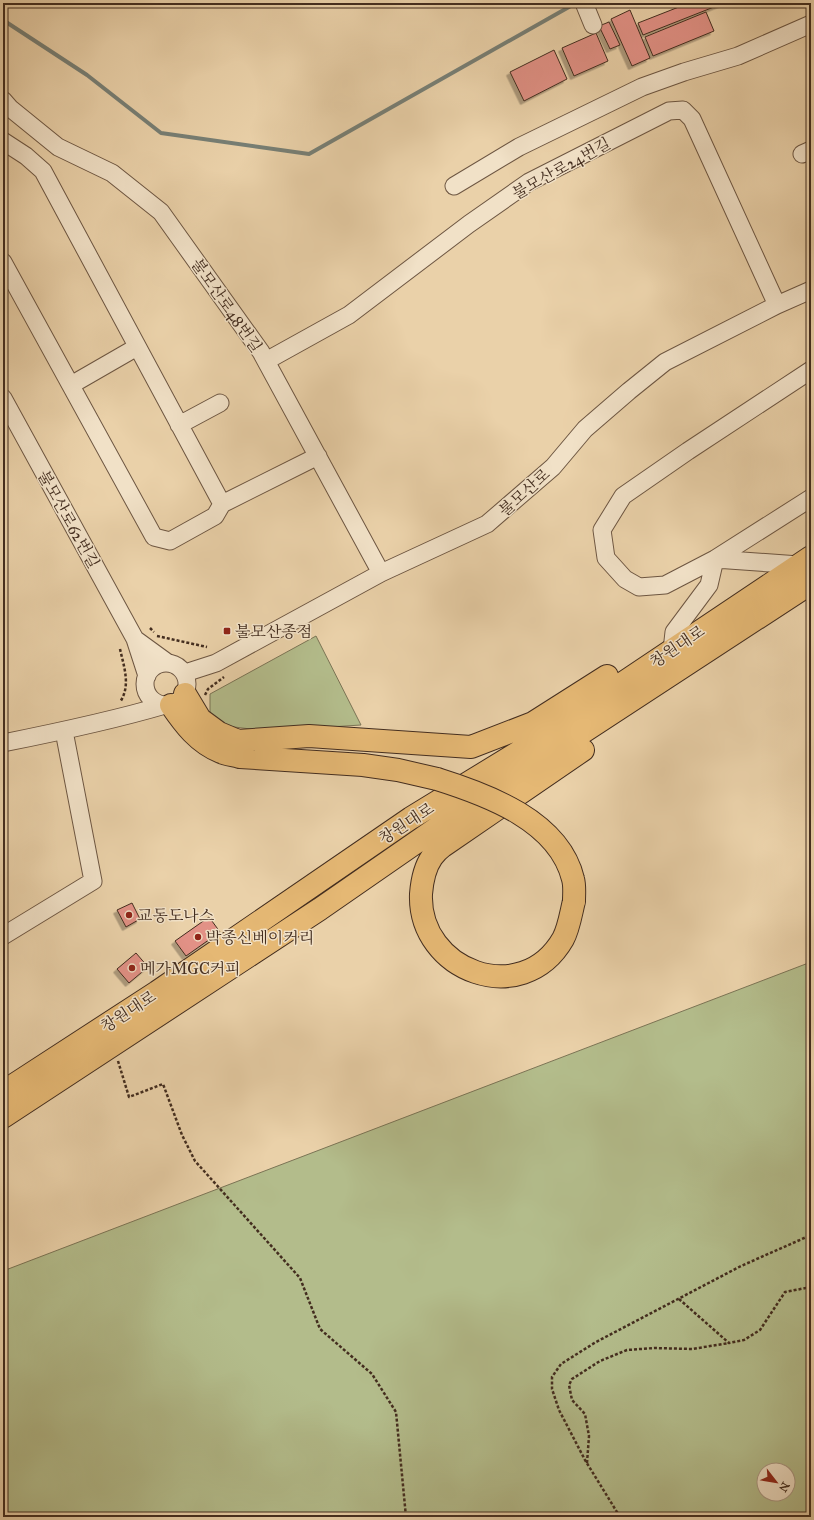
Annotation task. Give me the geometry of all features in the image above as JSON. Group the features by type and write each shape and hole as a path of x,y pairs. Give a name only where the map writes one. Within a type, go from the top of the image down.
{"main road":[{"name":"창원대로","path":"3,1092 157,992 410,818 536,742 805,561"},
{"name":"창원대로","path":"3,1117 320,908 447,821 811,583"},
{"path":"183,694 200,719 220,733 238,741 308,736 471,747 533,723 646,651 667,653"},
{"path":"183,694 185,725 203,743 222,753 240,757 363,765 398,770 437,779 466,788 495,801 530,821 552,839 566,858 573,880 574,901 570,919 563,938 549,958 532,970 509,977 480,974 466,969 453,960 428,932 421,901 422,886 426,869 432,857 443,846 501,807 630,717 646,690"}],"street":[{"path":"584,3 593,24"},
{"path":"454,186 519,147 642,87 684,72 738,56 811,24"},
{"name":"불모산로48번길","path":"3,100 10,108 58,147 112,173 161,212 261,352 381,573"},
{"name":"불모산로24번길","path":"266,361 349,315 469,224 529,182 669,112 683,110 692,119 777,305"},
{"path":"3,141 26,156 43,171 222,504"},
{"path":"3,262 154,538 170,541 215,516 222,504 318,456"},
{"name":"불모산로","path":"3,743 64,731 117,713 183,694 381,573 487,524 553,466 585,429 665,362 777,305 811,290"},
{"path":"70,385 138,346"},
{"path":"811,370 623,496 602,530 606,558 625,579 639,587 665,585 715,559 811,498"},
{"name":"불모산로62번길","path":"3,398 135,639"},
{"path":"179,425 220,403"},
{"path":"715,559 805,561"},
{"path":"667,653 674,632 709,585 715,559"},
{"path":"135,639 168,663"},
{"path":"135,639 147,676 146,690 149,696 158,704 183,694 181,668 175,664 161,663 155,666 147,676"},
{"path":"117,713 149,696"},
{"path":"3,936 93,881 64,731"}],"path":[{"path":"150,628 157,636 207,647"},
{"path":"117,713 125,695 126,676 120,649"},
{"path":"183,694 208,689 220,670"},
{"path":"113,1045 129,1097 163,1084 182,1135 195,1161 257,1228 300,1278 320,1329 372,1374 396,1412 406,1517"},
{"path":"620,1517 587,1464 559,1410 552,1389 552,1377 561,1364 596,1342 741,1266 811,1235"},
{"path":"587,1464 589,1436 585,1414 572,1400 569,1385 572,1379 600,1361 627,1350 654,1348 692,1349 744,1340 760,1330 785,1292 811,1287"},
{"path":"679,1299 729,1343"}],"green space":[{"path":"316,636 361,725 267,731 226,726 210,714 210,694"},
{"path":"811,962 811,1517 3,1517 3,1271"}],"building":[{"path":"689,3 724,3 643,35 638,23"},
{"path":"630,10 650,58 632,66 611,19"},
{"path":"706,12 714,31 653,56 645,37"},
{"path":"609,22 620,45 610,49 599,26"},
{"path":"596,33 608,61 574,76 562,48"},
{"path":"554,50 567,79 524,101 510,72"},
{"name":"교동도나스","path":"132,903 140,919 126,927 117,910"},
{"name":"박종신베이커리","path":"209,917 220,932 186,956 175,941"},
{"name":"메가MGC커피","path":"136,953 148,967 129,983 117,969"}],"waterway":[{"path":"3,20 87,75 161,133 309,154 576,3"}],"place":[{"name":"불모산종점","path":"227,631"},
{"name":"교동도나스","path":"129,915"},
{"name":"박종신베이커리","path":"198,937"},
{"name":"메가MGC커피","path":"132,968"}]}
